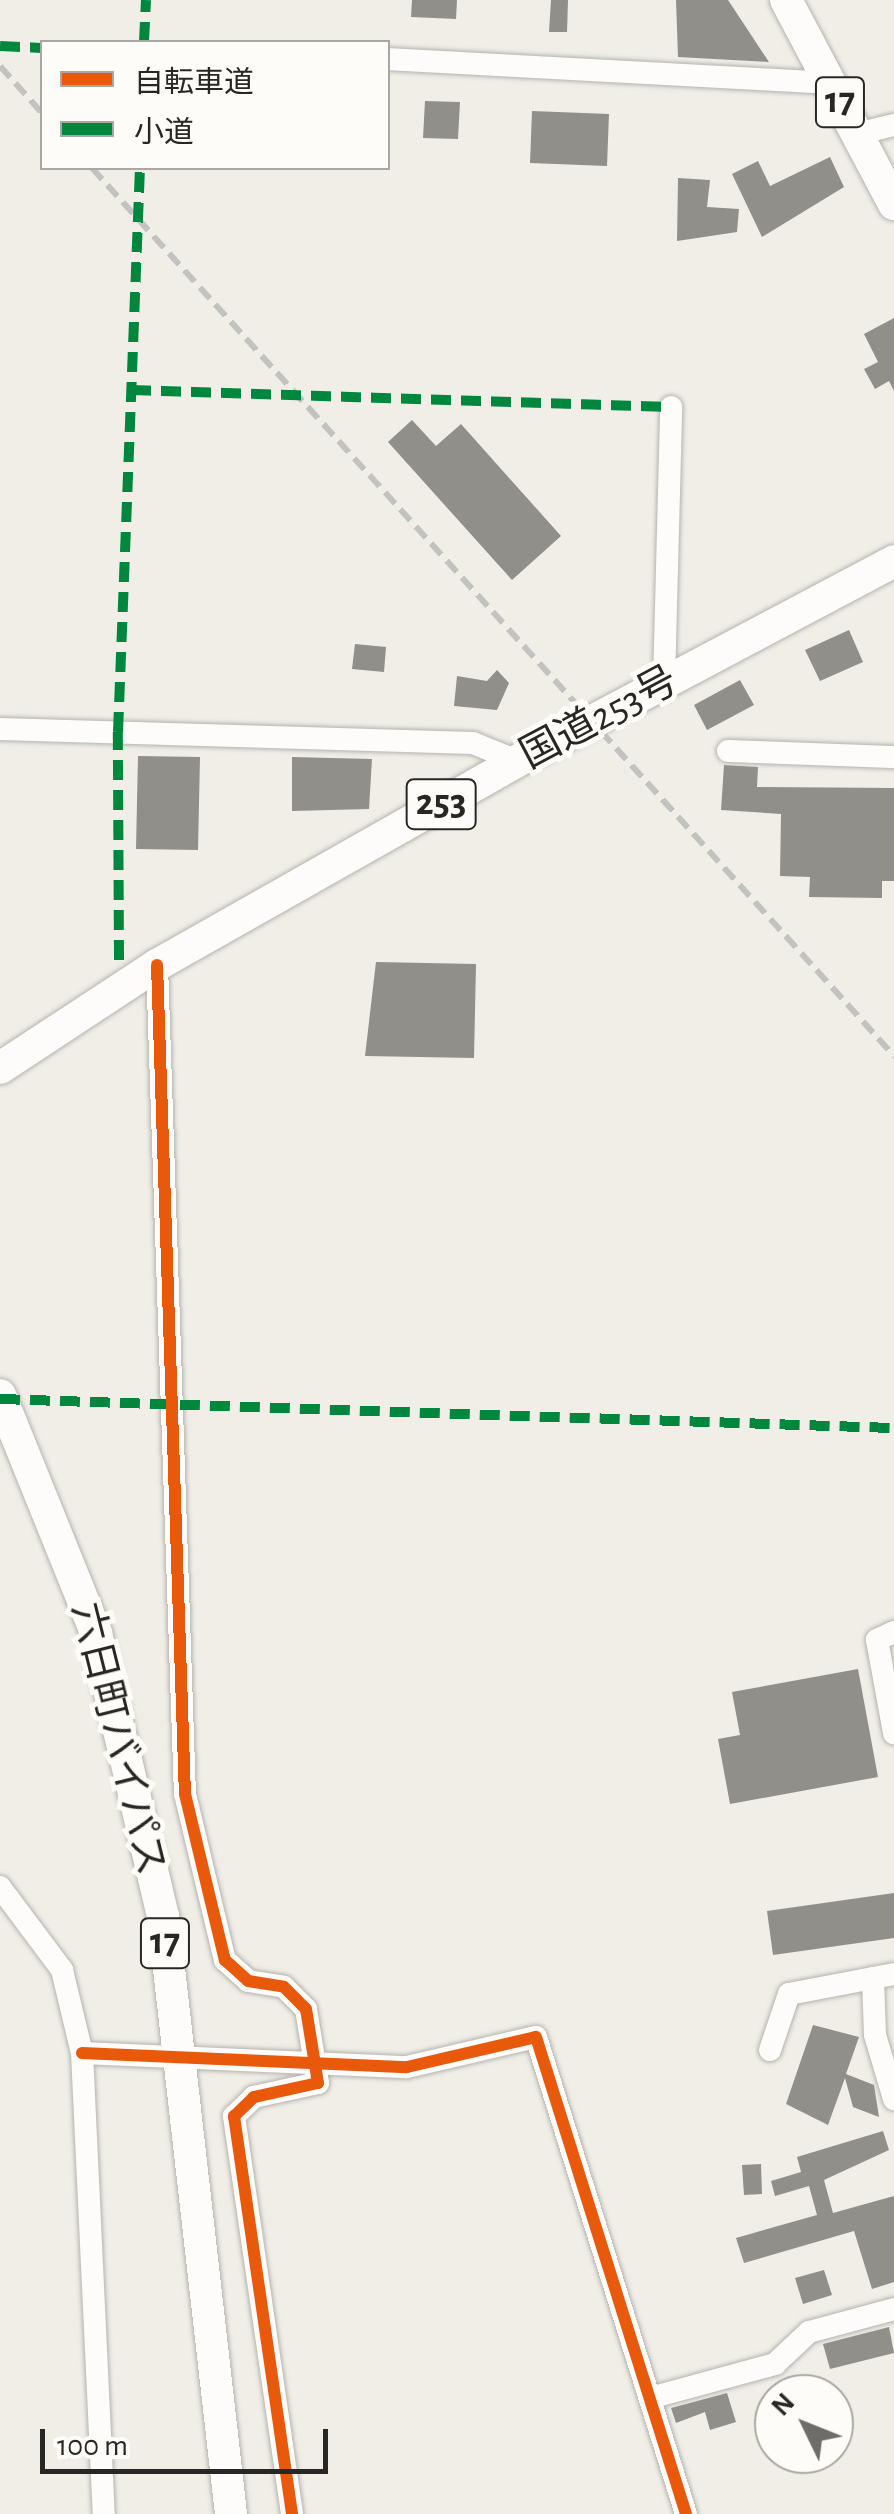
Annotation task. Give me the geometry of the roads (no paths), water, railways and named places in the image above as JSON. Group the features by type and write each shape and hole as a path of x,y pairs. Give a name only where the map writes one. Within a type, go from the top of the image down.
{"highway":[{"name":"17","path":"786,0 894,204"},
{"name":"国道253号","path":"0,1068 157,966 516,761 894,561"},
{"name":"六日町バイパス","path":"0,1395 96,1632 163,1916 175,2056 231,2514"}],"street":[{"path":"390,59 830,84"},
{"path":"857,134 894,124"},
{"path":"664,683 671,407"},
{"path":"0,729 473,743 516,761"},
{"path":"728,751 894,757"},
{"path":"157,966 185,1794 225,1960 248,1981 296,1996 318,2083 254,2098 233,2132 286,2425 292,2514"},
{"path":"894,1632 877,1640 894,1734"},
{"path":"0,1887 62,1970 82,2053 104,2514"},
{"path":"770,2050 789,1994 883,1976 875,2035 894,2099"},
{"path":"82,2053 313,2058 407,2067 536,2037 686,2514"},
{"path":"650,2398 775,2364 809,2332 894,2309"}],"railway":[{"path":"0,66 40,111"},
{"path":"94,170 894,1056"}]}
